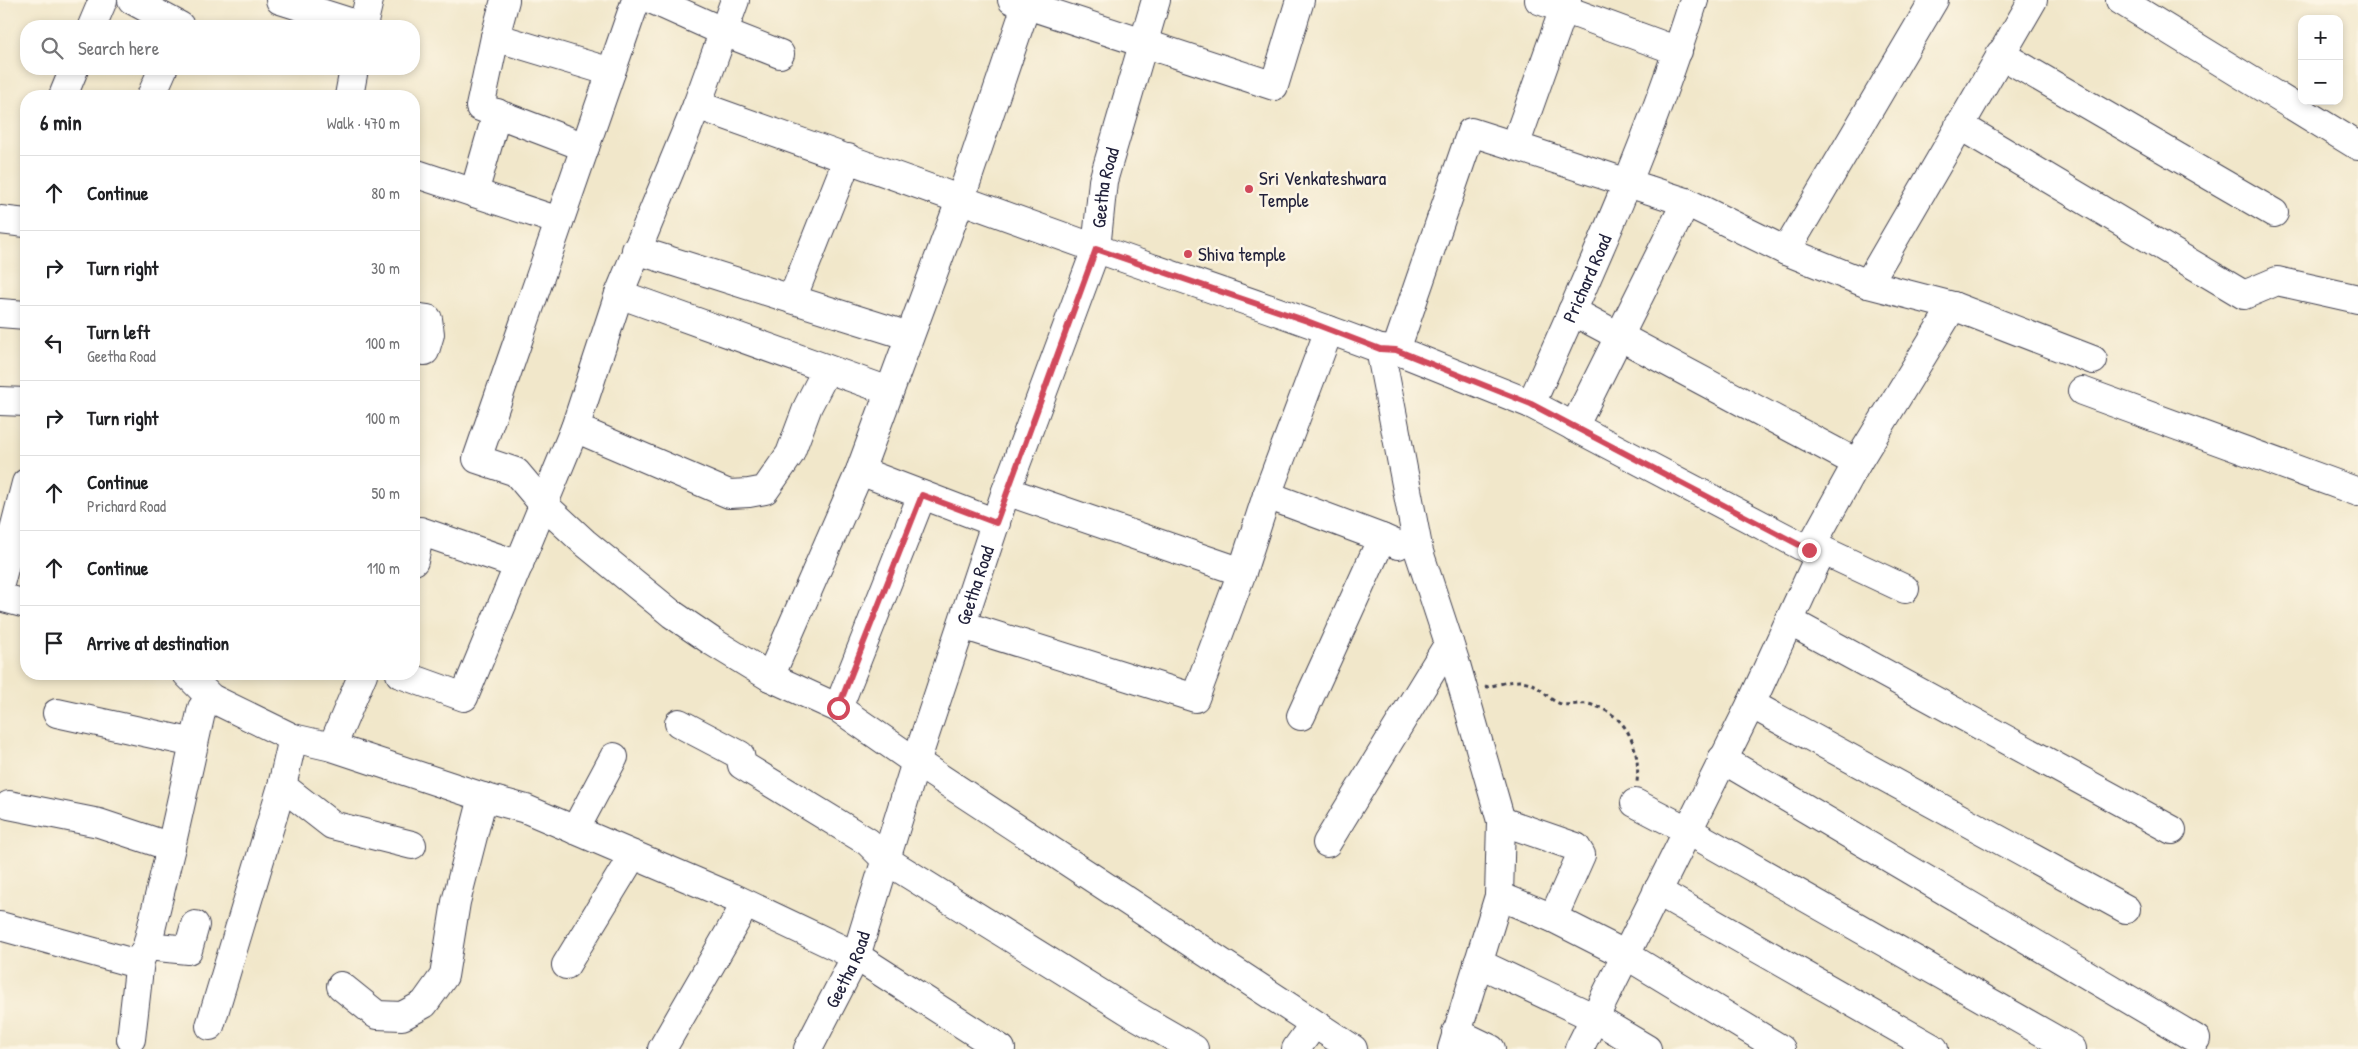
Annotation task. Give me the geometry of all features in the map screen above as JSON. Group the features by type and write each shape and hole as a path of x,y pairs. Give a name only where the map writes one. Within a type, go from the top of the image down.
{"street":[{"path":"95,20 103,0"},
{"path":"132,0 169,20"},
{"path":"280,0 344,20"},
{"path":"365,20 370,0"},
{"path":"505,0 480,107 585,147"},
{"path":"636,0 478,459 516,472 543,504 584,542 672,614 770,678 838,708 916,762 1353,1049"},
{"path":"653,0 724,32 780,54"},
{"path":"416,680 464,698 574,428 619,294 697,105 735,0"},
{"name":"Geetha Road","path":"808,1049 856,956 916,762 1006,491 1096,249 1103,182 1142,42 1156,0"},
{"path":"770,678 860,471 961,198 1022,2 1274,86 1300,0"},
{"path":"1539,0 1566,4 1678,51"},
{"name":"Prichard Road","path":"1531,404 1626,182 1678,51 1694,0"},
{"path":"1786,251 1934,0"},
{"path":"1868,284 2033,0"},
{"path":"2120,0 2358,146"},
{"path":"1515,146 1566,4"},
{"path":"495,37 611,72"},
{"path":"2000,54 2274,213"},
{"path":"65,90 71,75"},
{"path":"154,90 160,75"},
{"path":"350,90 353,75"},
{"path":"697,105 961,198 1096,249 1388,350 1531,404 1815,550 1905,589"},
{"path":"474,193 497,114"},
{"path":"1959,125 2244,295 2277,281 2358,299"},
{"path":"1491,1049 1454,1041 1499,896 1501,821 1449,643 1419,552 1388,350 1471,132 1686,202 1786,251 1868,284 1953,306 2092,360"},
{"path":"792,299 848,158"},
{"path":"420,175 559,221"},
{"path":"1574,427 1686,202"},
{"path":"0,220 20,222"},
{"path":"636,250 909,336"},
{"path":"619,294 889,391"},
{"path":"1579,1049 1751,704 1789,621 1815,550 1856,463 1953,306"},
{"path":"1572,311 1856,463"},
{"path":"0,313 20,315"},
{"path":"420,317 428,318 430,334 425,351"},
{"path":"962,625 1194,698 1242,572 1267,495 1329,330"},
{"path":"574,428 729,494 765,490 790,454 808,406 827,368"},
{"path":"2082,391 2358,492"},
{"path":"0,400 20,402"},
{"path":"860,471 996,523"},
{"path":"1006,491 1242,572"},
{"path":"0,584 9,513 20,494"},
{"path":"838,708 922,495"},
{"path":"1267,495 1419,552"},
{"path":"420,531 519,565"},
{"path":"1301,716 1382,538"},
{"path":"0,597 20,602"},
{"path":"1789,621 2172,830"},
{"path":"1327,843 1449,643"},
{"path":"332,747 360,680"},
{"path":"202,682 293,738 332,747 483,797 526,809 745,905 856,956 1001,1049"},
{"path":"131,1039 144,953 171,847 202,708 202,682"},
{"path":"1751,704 2126,910"},
{"path":"57,713 194,743"},
{"path":"679,722 740,755 742,765 868,842 886,860 1135,1015 1194,1049"},
{"path":"210,1026 282,786 293,738"},
{"path":"575,830 614,757"},
{"path":"1722,759 2196,1038"},
{"path":"282,786 332,825 412,845"},
{"path":"342,986 377,1015 402,1016 424,1004 444,976 456,902 483,797"},
{"path":"1635,803 1687,830 2072,1049"},
{"path":"9,805 99,823 171,847"},
{"path":"1501,821 1576,847 1580,855 1553,918"},
{"path":"566,965 633,855"},
{"path":"1657,891 1934,1049"},
{"path":"1499,896 1553,918 1626,955 1781,1049"},
{"path":"662,1049 745,905"},
{"path":"0,926 130,962 144,953 188,950 195,924"},
{"path":"1478,964 1595,1018 1647,1049"},
{"path":"1296,1049 1314,1024"}],"path":[{"path":"1480,683 1488,687 1513,682 1530,683 1547,696 1562,704 1587,704 1607,710 1626,727 1636,750 1639,764 1635,803"}],"place":[{"name":"Sri Venkateshwara Temple","path":"1249,189"},
{"name":"Shiva temple","path":"1188,254"}],"route":[{"path":"838,708 922,495 996,523 1006,491 1096,249 1307,321 1380,349 1396,350 1531,404 1809,550"}]}
